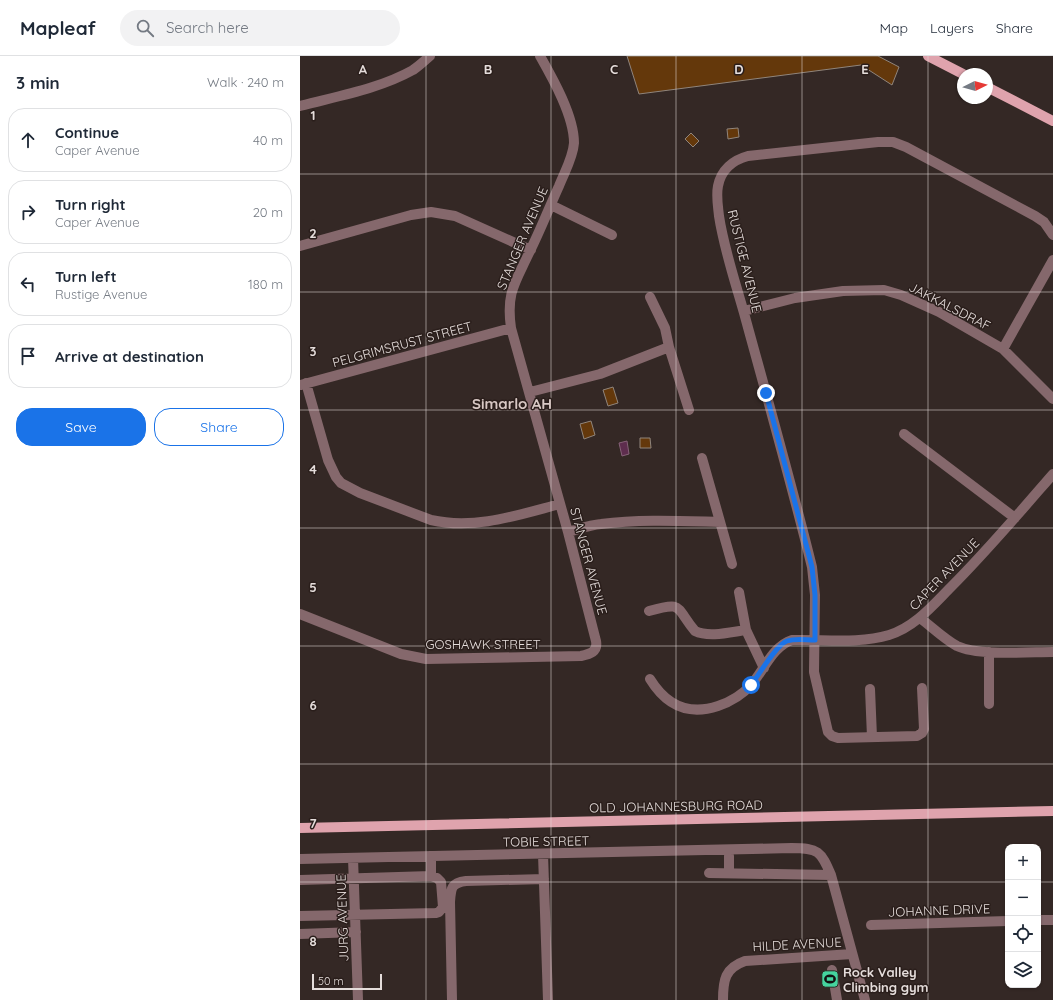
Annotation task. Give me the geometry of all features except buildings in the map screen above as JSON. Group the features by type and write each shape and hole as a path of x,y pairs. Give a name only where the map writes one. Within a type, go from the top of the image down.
{"main road":[{"path":"928,56 957,71"},
{"path":"993,90 1053,121"},
{"name":"OLD JOHANNESBURG ROAD","path":"300,828 1053,811"}],"street":[{"path":"300,106 369,88 395,79 414,69 430,56"},
{"name":"STANGER AVENUE","path":"540,56 552,77 568,116 573,139 572,154 551,205 511,292 509,307 511,328 530,392 597,644"},
{"name":"RUSTIGE AVENUE","path":"922,688 924,729 922,733 917,736 838,738 832,736 828,732 814,672 815,595 812,567 723,236 717,196 718,186 725,169 734,161 748,156 878,142 893,142 906,147 1035,216 1044,222 1053,235"},
{"path":"551,205 612,234"},
{"path":"300,246 411,215 431,212 455,216 531,250"},
{"path":"1004,349 1053,260"},
{"name":"JAKKALSDRAF","path":"744,311 795,298 836,292 884,290 901,295 939,312 1004,349 1053,399"},
{"path":"650,297 663,324 689,410"},
{"name":"PELGRIMSRUST STREET","path":"303,384 511,328"},
{"path":"530,392 600,374 669,347"},
{"path":"303,384 328,460 336,477 347,488 431,520 443,523 462,524 491,521 560,504"},
{"path":"904,434 1015,518"},
{"path":"702,458 732,564"},
{"name":"CAPER AVENUE","path":"650,679 657,690 669,701 688,709 703,711 722,705 735,698 751,685 783,643 792,640 877,638 902,630 920,618 965,572 1053,474"},
{"path":"568,532 600,524 622,522 720,522"},
{"path":"739,592 746,630 764,668"},
{"path":"649,612 669,606 677,608 681,611 695,631 703,634 746,630"},
{"name":"GOSHAWK STREET","path":"300,614 401,654 426,659 581,656 593,652 597,644"},
{"path":"920,618 956,645 965,649 989,652 1053,652"},
{"path":"989,652 989,704"},
{"path":"870,689 872,737"},
{"name":"TOBIE STREET","path":"300,859 792,848 812,849 819,853 824,858 830,875"},
{"path":"543,854 548,1000"},
{"path":"431,856 431,876"},
{"path":"729,856 729,873"},
{"name":"JURG AVENUE","path":"353,858 358,1000"},
{"path":"709,873 830,875 865,1000"},
{"path":"300,880 431,876 437,878 441,882 443,907 439,912 300,916"},
{"path":"452,1000 450,902 452,887 459,882 466,881 544,879"},
{"path":"1041,920 1053,920"},
{"name":"JOHANNE DRIVE","path":"871,925 1005,921"},
{"path":"300,934 356,932"},
{"name":"HILDE AVENUE","path":"723,1000 726,976 732,967 745,960 852,954"},
{"path":"832,970 837,1000"}],"shaded area":[{"path":"627,441 629,454 622,456 619,443"}],"place":[{"name":"Rock Valley Climbing gym","path":"830,979"}],"district":[{"name":"Simarlo AH","path":"512,404"}],"route":[{"path":"751,685 783,643 792,640 815,640 815,595 812,567 766,393"}]}
